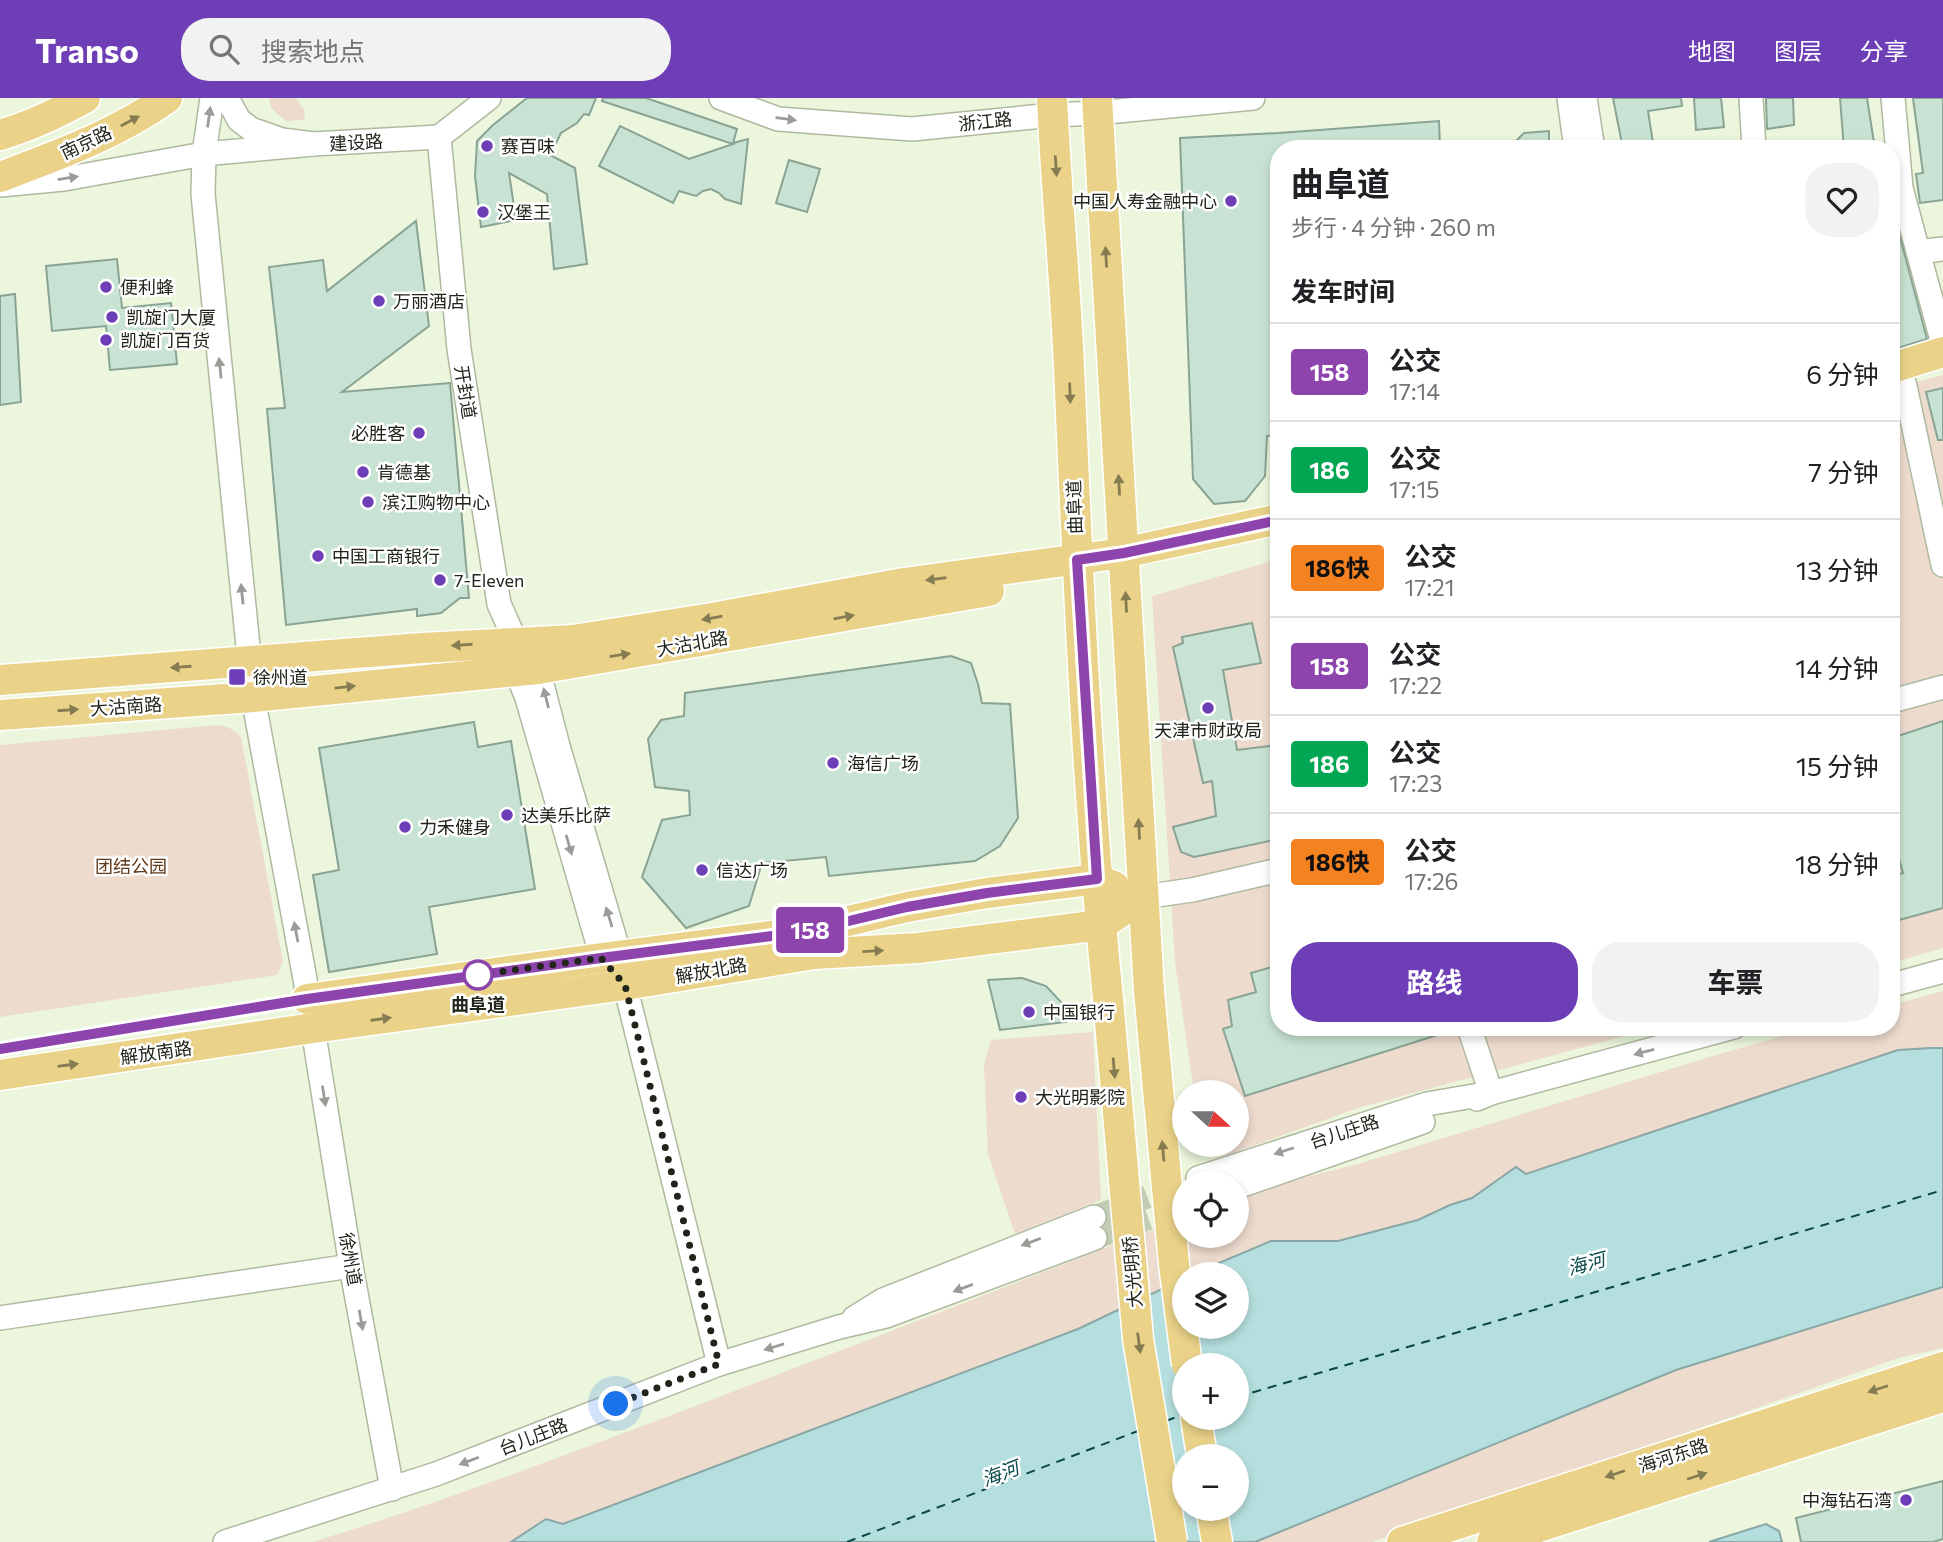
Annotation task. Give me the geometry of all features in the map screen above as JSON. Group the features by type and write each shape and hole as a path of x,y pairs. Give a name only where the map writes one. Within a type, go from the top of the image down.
{"main road":[{"path":"0,135 59,113 85,98"},
{"name":"南京路","path":"0,177 68,152 149,111 167,98"},
{"path":"1097,105 1149,991 1169,1213 1186,1353"},
{"name":"曲阜道","path":"1052,106 1069,364 1077,568 1097,879 1108,999"},
{"path":"1900,365 1943,352"},
{"name":"大沽北路","path":"253,696 523,660 573,640 904,583 1077,568 1124,553 1270,522"},
{"name":"大沽北路","path":"249,662 523,660"},
{"name":"大沽南路","path":"0,680 249,662"},
{"name":"大沽南路","path":"0,715 253,696"},
{"name":"解放北路","path":"307,999 803,932 907,907 987,893 1097,879 1143,897"},
{"name":"解放北路","path":"313,1028 625,985 814,954 930,947 1101,925 1143,897"},
{"name":"大光明桥","path":"1108,999 1138,1339 1171,1542"},
{"name":"解放南路","path":"0,1075 313,1028"},
{"name":"海河东路","path":"1402,1542 1943,1367"},
{"name":"海河东路","path":"1492,1542 1943,1397"},
{"path":"1213,1521 1217,1542"}],"street":[{"path":"212,98 204,154 202,194 249,662 307,999"},
{"name":"建设路","path":"227,98 239,120 251,129 282,140 313,144 439,137"},
{"path":"439,137 489,98"},
{"name":"浙江路","path":"721,98 778,120 912,129 1052,106 1253,98"},
{"path":"1569,98 1575,140"},
{"path":"1585,98 1592,140"},
{"path":"1751,98 1753,140"},
{"path":"1894,98 1895,140"},
{"name":"开封道","path":"439,137 459,349 499,604 523,660 527,698 611,957 625,985 719,1364"},
{"path":"0,186 64,179 204,154 313,144"},
{"path":"1900,200 1918,252 1943,344"},
{"path":"1918,252 1943,249"},
{"path":"1900,376 1905,386 1943,565"},
{"path":"1900,699 1943,687"},
{"name":"解放北路","path":"1143,897 1192,890 1270,872"},
{"path":"1900,983 1943,971"},
{"name":"徐州道","path":"307,999 351,1266 392,1489"},
{"path":"1472,1036 1491,1093"},
{"name":"台儿庄路","path":"1220,1171 1427,1104 1491,1093 1701,1036"},
{"name":"台儿庄路","path":"1249,1183 1431,1119 1491,1093"},
{"name":"台儿庄路","path":"225,1542 436,1474 719,1364 839,1327 883,1300 1095,1228"},
{"path":"0,1318 351,1266"}],"green space":[{"path":"269,98 296,98 304,110 305,120 286,121 271,108"},
{"path":"1943,375 1943,948 1900,961 1900,386"},
{"path":"1270,562 1270,1036 1625,1036 1358,1108 1250,1147 1250,1080 1192,1080 1175,962 1152,596"},
{"name":"团结公园","path":"217,725 230,728 241,737 283,961 277,975 0,1017 0,745"},
{"path":"1943,991 1943,1348 1898,1358 1372,1542 313,1542 560,1457 1172,1222 1172,1248 1249,1248 1249,1192 1358,1164 1783,1036 1900,1036 1900,1003"},
{"name":"大光明影院","path":"1093,1032 1101,1200 1015,1234 988,1154 984,1065 991,1040"}],"water":[{"name":"海河","path":"1943,1048 1943,1287 1676,1370 1255,1542 511,1542 546,1519 563,1524 1078,1329 1172,1284 1172,1339 1249,1339 1249,1262 1221,1262 1271,1241 1338,1241 1418,1220 1472,1198 1516,1167 1526,1174 1898,1050"},
{"path":"1766,1524 1779,1531 1782,1542 1709,1542"}],"building":[{"path":"527,98 596,98 589,115 584,114 577,123 561,133 550,155 575,168 587,264 554,269 547,194 509,173 516,220 481,227 475,176 477,141"},
{"path":"603,98 646,98 737,129 733,143 748,139 741,204 725,199 711,189 696,196 679,191 673,203 599,166 620,126 689,159 733,144 602,101"},
{"path":"1613,98 1681,98 1682,106 1648,111 1653,140 1621,140"},
{"path":"1694,98 1721,98 1724,127 1696,130"},
{"path":"1766,98 1793,98 1794,125 1767,129"},
{"path":"1840,98 1867,98 1874,140 1843,140"},
{"path":"1913,98 1943,98 1943,200 1920,203 1916,174 1923,173"},
{"path":"1439,121 1440,140 1270,140 1270,436 1267,436 1265,476 1245,501 1214,504 1193,479 1180,138"},
{"path":"1549,131 1549,140 1517,140 1524,133"},
{"path":"789,160 820,169 807,212 776,203"},
{"name":"滨江购物中心","path":"416,221 429,326 342,392 450,383 469,598 460,598 441,613 417,616 417,609 286,625 267,409 285,408 269,267 323,260 327,291"},
{"path":"1900,237 1927,339 1900,347"},
{"name":"凯旋门大厦","path":"117,259 122,308 171,303 177,364 110,370 106,326 52,331 46,266"},
{"path":"15,294 21,402 0,405 0,296"},
{"path":"1943,388 1943,440 1938,440 1926,392"},
{"name":"天津市财政局","path":"1252,623 1261,663 1223,670 1237,750 1270,746 1270,841 1194,857 1181,852 1173,827 1216,816 1212,781 1203,783 1173,647 1183,643 1182,637"},
{"name":"海信广场","path":"951,656 971,663 982,703 1010,704 1018,818 1000,846 975,861 829,876 826,857 762,863 749,906 686,928 642,877 662,820 690,815 689,791 655,787 648,739 661,720 684,716 685,693"},
{"path":"1943,721 1943,908 1900,920 1900,874 1903,873 1900,862 1900,735"},
{"path":"474,722 478,747 511,741 535,889 429,907 437,954 329,972 313,875 339,870 319,748"},
{"path":"1270,968 1270,1036 1434,1036 1250,1094 1250,1080 1240,1080 1223,1029 1232,1026 1228,1000 1256,992 1251,973"},
{"name":"中国银行","path":"1022,978 1046,986 1061,1002 1066,1022 1000,1030 988,980"},
{"name":"中海钻石湾","path":"1943,1481 1943,1539 1933,1542 1801,1542 1796,1518"}],"ferry route":[{"path":"1249,1393 1943,1190"},
{"path":"1166,1421 1172,1419"},
{"path":"847,1542 1138,1431"}],"tunnel":[{"path":"1094,1217 1172,1188"},
{"path":"1095,1238 1172,1210"}],"bus line":[{"name":"158","path":"0,1049 307,999 803,932 907,907 987,893 1097,879 1077,560 1124,553 1270,522"}],"place":[{"name":"赛百味","path":"487,146"},
{"name":"中国人寿金融中心","path":"1231,201"},
{"name":"汉堡王","path":"483,212"},
{"name":"便利蜂","path":"106,287"},
{"name":"万丽酒店","path":"379,301"},
{"name":"凯旋门大厦","path":"112,317"},
{"name":"凯旋门百货","path":"106,340"},
{"name":"必胜客","path":"419,433"},
{"name":"肯德基","path":"363,472"},
{"name":"滨江购物中心","path":"368,502"},
{"name":"中国工商银行","path":"318,556"},
{"name":"7-Eleven","path":"440,580"},
{"name":"徐州道","path":"237,677"},
{"name":"天津市财政局","path":"1208,708"},
{"name":"海信广场","path":"833,763"},
{"name":"达美乐比萨","path":"507,815"},
{"name":"力禾健身","path":"405,827"},
{"name":"信达广场","path":"702,870"},
{"name":"曲阜道","path":"478,975"},
{"name":"中国银行","path":"1029,1012"},
{"name":"大光明影院","path":"1021,1097"},
{"name":"中海钻石湾","path":"1906,1500"}],"route":[{"path":"478,975 601,958 625,985 719,1364 616,1404"}]}
